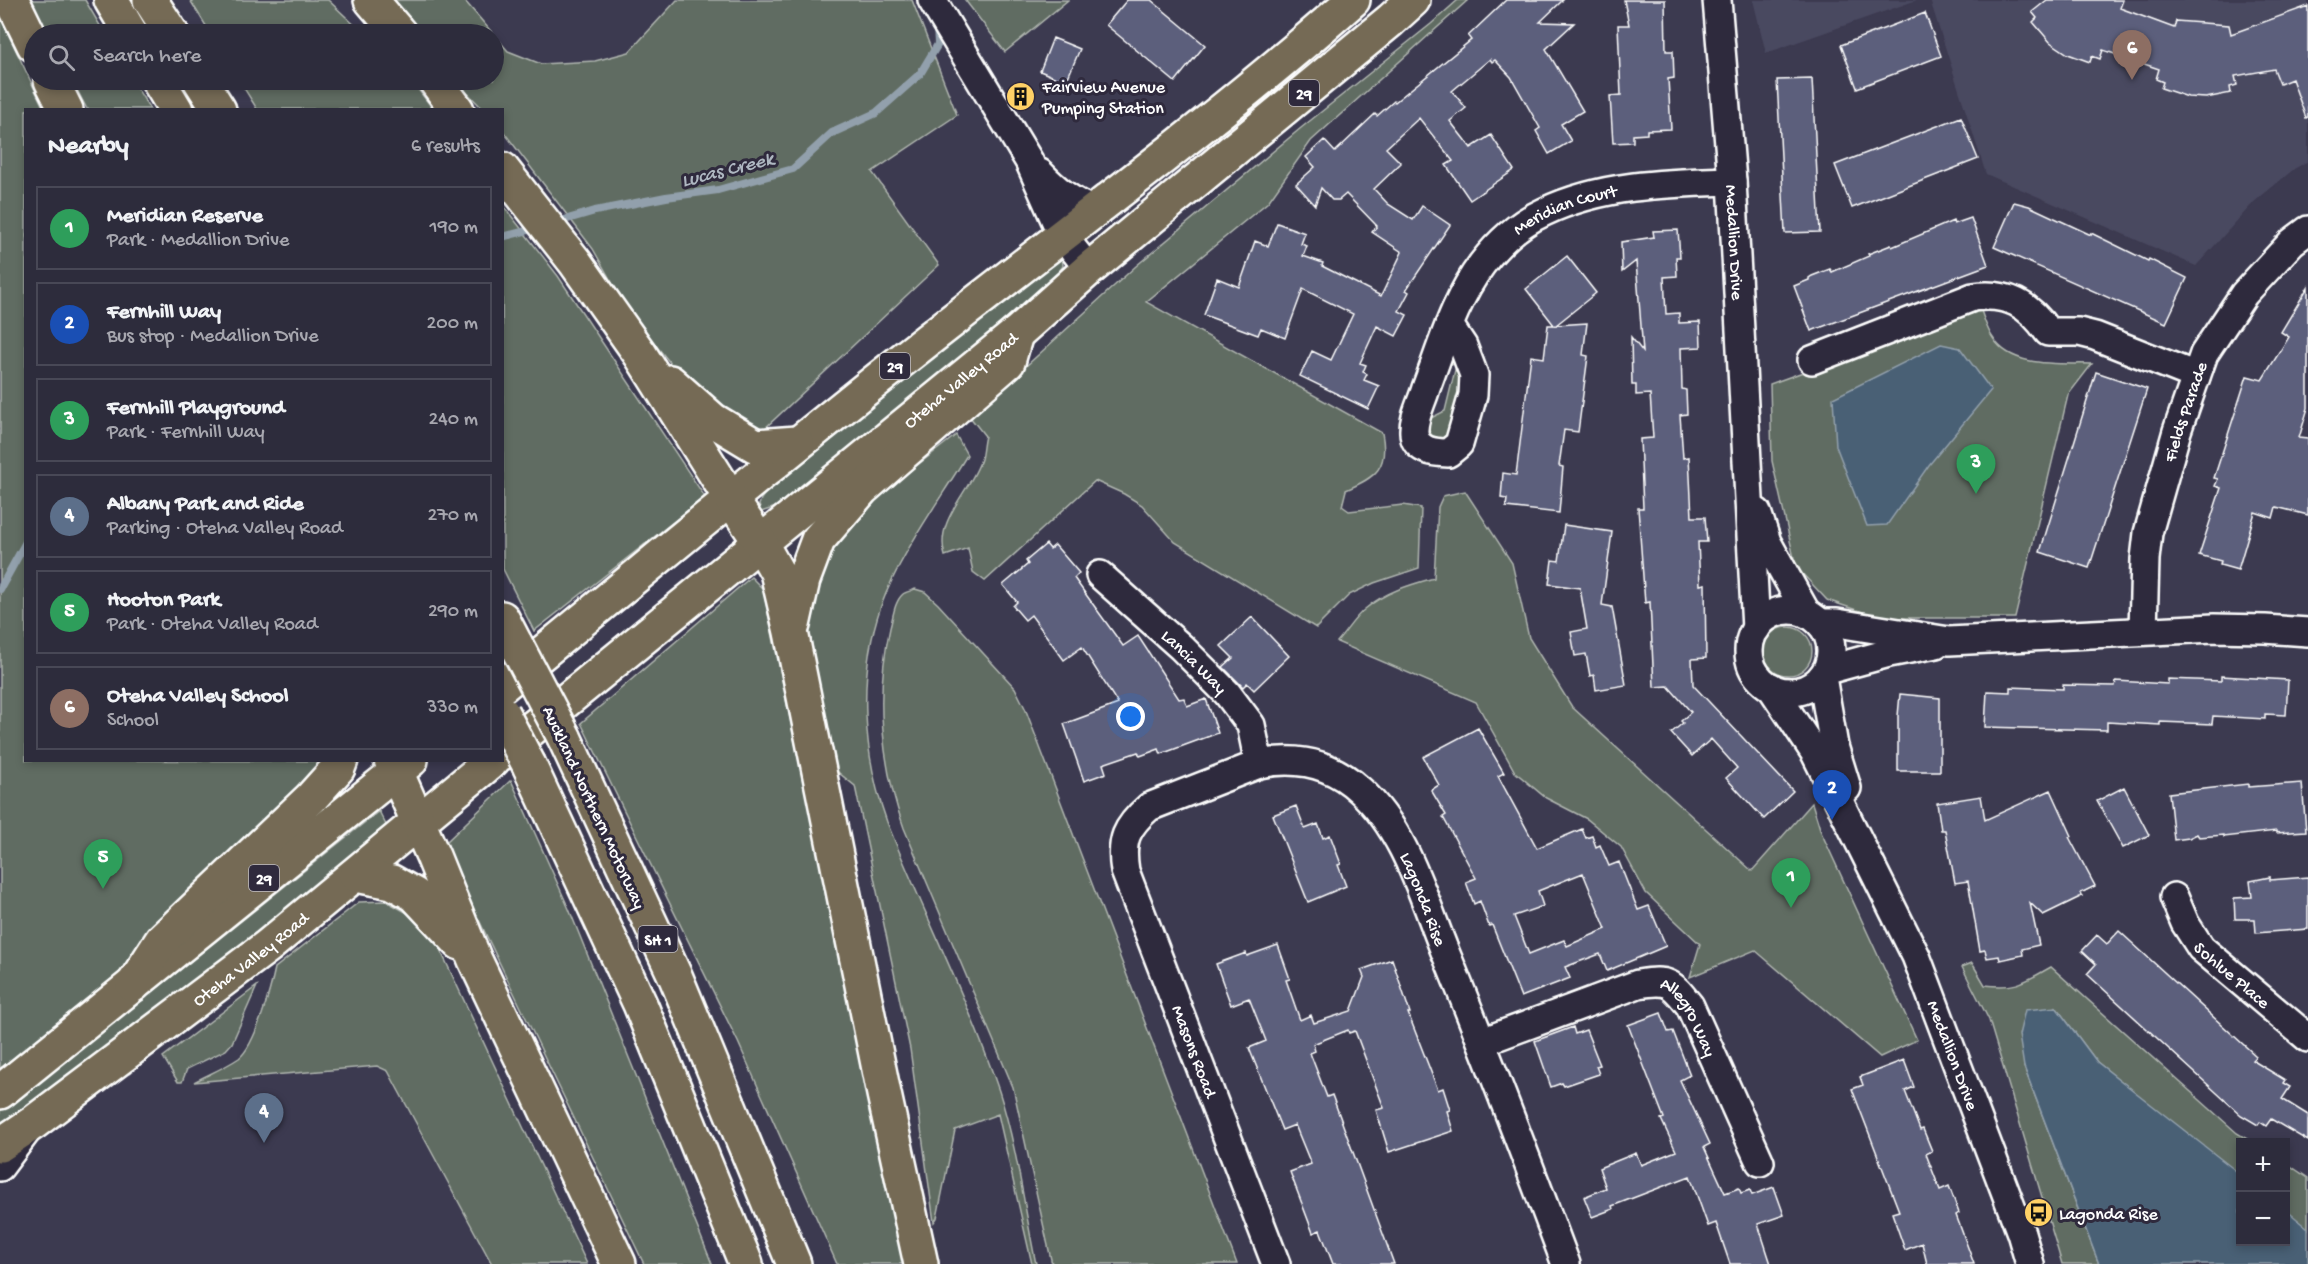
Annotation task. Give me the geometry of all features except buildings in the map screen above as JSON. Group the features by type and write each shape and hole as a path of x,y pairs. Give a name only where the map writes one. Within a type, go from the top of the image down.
{"main road":[{"path":"12,0 24,25"},
{"path":"111,0 125,24"},
{"path":"150,0 166,24"},
{"path":"370,0 391,24"},
{"name":"29","path":"504,684 797,443 1094,211 1303,44 1353,0"},
{"name":"Oteha Valley Road","path":"516,759 760,542 1016,334 1089,269 1413,0"},
{"path":"56,90 65,108"},
{"path":"164,90 175,108"},
{"path":"206,90 218,108"},
{"path":"442,90 456,108"},
{"path":"504,172 575,262 640,354 777,572 921,1264"},
{"path":"791,632 803,580 818,540 862,489 1008,362 1016,334"},
{"path":"640,354 713,420 756,446 797,443"},
{"name":"Auckland Northern Motorway","path":"509,631 564,737 676,978 794,1264"},
{"name":"SH 1","path":"504,720 516,759 640,1004 746,1264"},
{"path":"133,985 162,940 311,798 338,768 340,762"},
{"name":"Oteha Valley Road","path":"0,1145 33,1123 268,946 491,762"},
{"path":"399,764 418,822 475,960 619,1264"},
{"name":"29","path":"0,1092 133,985 399,764"},
{"path":"356,875 392,882 415,895 475,960"}],"street":[{"path":"933,0 1029,161 1062,235 1089,269"},
{"name":"Medallion Drive","path":"1717,0 1732,181 1756,629"},
{"path":"1029,161 1054,188 1072,202 1094,211"},
{"name":"Meridian Court","path":"1449,325 1463,294 1482,264 1507,236 1544,212 1601,191 1732,181"},
{"name":"Fields Parade","path":"2143,630 2143,588 2148,533 2177,431 2204,354 2244,294 2292,242 2308,230"},
{"path":"1812,360 1973,297 1996,296 2023,305 2033,313 2048,332 2079,332 2095,336 2196,376"},
{"name":"Medallion Drive","path":"1748,485 1767,542 1814,619"},
{"name":"Lancia Way","path":"1100,575 1181,647 1227,693 1251,725 1259,764"},
{"path":"1814,619 1830,640 1830,661 1824,674 1809,688 1794,692 1771,687 1756,675 1750,656 1750,647 1756,629 1773,614 1785,611 1796,611 1814,619 1949,641"},
{"path":"1824,674 1889,654 1949,641 2143,630 2265,628 2308,632"},
{"name":"Medallion Drive","path":"1824,674 1834,746 1866,853"},
{"name":"Medallion Drive","path":"1771,687 1815,753 1916,956 2021,1233 2030,1264"},
{"name":"Lagonda Rise","path":"1124,836 1135,819 1149,807 1259,764 1277,760 1300,760 1324,765 1359,789 1377,807 1401,842 1482,1042 1566,1264"},
{"name":"Masons Road","path":"1124,836 1122,853 1125,871 1276,1264"},
{"name":"Sohlue Place","path":"2174,897 2185,923 2201,948 2308,1038"},
{"name":"Allegro Way","path":"1482,1042 1638,984 1660,980 1676,988 1690,1006 1760,1162"},
{"path":"0,1167 33,1123"}],"shaded area":[{"path":"31,0 85,0 99,24 43,24"},
{"path":"190,0 328,0 353,24 205,24"},
{"path":"385,0 464,0 484,24 406,24"},
{"path":"677,0 912,0 957,115 872,172 939,265 764,429 715,409 671,364 628,311 593,249 504,132 504,108 482,108 465,90 504,90 504,46 508,51 541,64 595,61 629,52"},
{"path":"965,0 1068,0 1005,52"},
{"path":"1458,0 1468,0 1311,141 1268,202 1146,302 1382,433 1384,455 1382,463 1378,470 1365,481 1346,490 1342,506 1349,511 1403,505 1421,508 1419,568 1374,583 1349,595 1316,628 1175,542 1142,505 1095,481 985,581 973,572 968,548 945,556 943,543 949,518 982,456 985,436 970,417 1136,266"},
{"path":"1753,0 1917,0 1766,53"},
{"path":"1930,0 2308,0 2308,161 2294,169 2254,202 2196,266 1986,174"},
{"path":"0,17 24,67 24,90 35,90 44,108 24,108 24,762 331,762 301,799 58,1032 0,1075"},
{"path":"77,90 138,90 149,108 86,108"},
{"path":"245,90 419,90 432,108 256,108"},
{"path":"504,207 558,276 705,497 534,631 504,571"},
{"path":"1062,256 1063,266 1050,284 776,507 761,512 759,505 761,499 772,484 862,404"},
{"path":"1980,308 1993,338 2001,348 2012,355 2024,360 2052,364 2092,364 2068,395 2015,618 1880,618 1827,600 1796,567 1772,461 1770,384"},
{"path":"1941,344 1960,348 1991,390 1929,465 1887,525 1867,526 1836,446 1833,398"},
{"path":"1456,347 1469,384 1455,432 1446,439 1440,439 1433,437 1427,428 1427,420 1445,411 1457,362 1442,370 1447,349"},
{"path":"956,435 967,455 898,567 881,606 873,632 866,687 868,742 887,822 959,989 999,1091 1015,1155 1036,1264 1032,1264 998,1114 955,1130 937,1218 934,1222 910,1049 855,786 834,769 810,634 810,606 816,579 827,556 841,536 876,499"},
{"path":"1465,491 1512,563 1529,638 1572,707 1752,871 1812,803 1821,832 1917,1040 1880,1057 1755,950 1690,977 1700,944 1646,893 1621,847 1587,819 1546,798 1515,772 1476,702 1337,642 1357,617 1373,603 1415,583 1434,578 1438,507 1443,496"},
{"path":"751,577 763,589 904,1264 837,1264 738,1042 581,723"},
{"path":"915,589 925,592 938,604 1015,688 1025,708 1237,1264 1052,1264 1013,1087 904,828 890,779 883,729 885,653 898,601 904,593"},
{"path":"1788,627 1805,634 1812,651 1805,668 1788,675 1771,668 1764,651 1771,634"},
{"path":"511,780 569,909 712,1264 644,1264 443,845"},
{"path":"379,811 387,827 325,886 0,1130 0,1109 42,1080"},
{"path":"386,901 413,916 439,947 587,1264 492,1264 388,1071 377,1066 194,1082 234,1061 245,1052 262,1016 275,968 359,902"},
{"path":"1972,963 1985,985 2005,986 2020,983 2051,967 2245,1138 2236,1138 2236,1173 2097,1062 2056,1007 2024,1067 2099,1264 2062,1264 1989,1020 1962,967"},
{"path":"257,986 232,1043 226,1050 187,1069 182,1082 178,1082 163,1057"},
{"path":"2056,1007 2097,1062 2236,1171 2236,1246 2290,1246 2290,1213 2308,1228 2308,1264 2099,1264 2024,1067 2019,1035 2025,1010"},
{"path":"2290,1166 2308,1178 2308,1229 2290,1214"}],"waterway":[{"name":"Lucas Creek","path":"554,223 595,211 666,197 718,190 793,169 832,133 876,113 920,74 938,44 937,26"},
{"name":"Lucas Creek","path":"504,236 537,228"},
{"name":"Lucas Creek","path":"0,589 24,546"}],"place":[{"name":"Oteha Valley School","path":"2132,80"},
{"name":"Fairview Avenue Pumping Station","path":"1021,96"},
{"name":"Fernhill Playground","path":"1976,494"},
{"name":"Fernhill Way","path":"1832,820"},
{"name":"Hooton Park","path":"103,889"},
{"name":"Meridian Reserve","path":"1791,908"},
{"name":"Albany Park and Ride","path":"264,1143"},
{"name":"Lagonda Rise","path":"2038,1213"}]}
